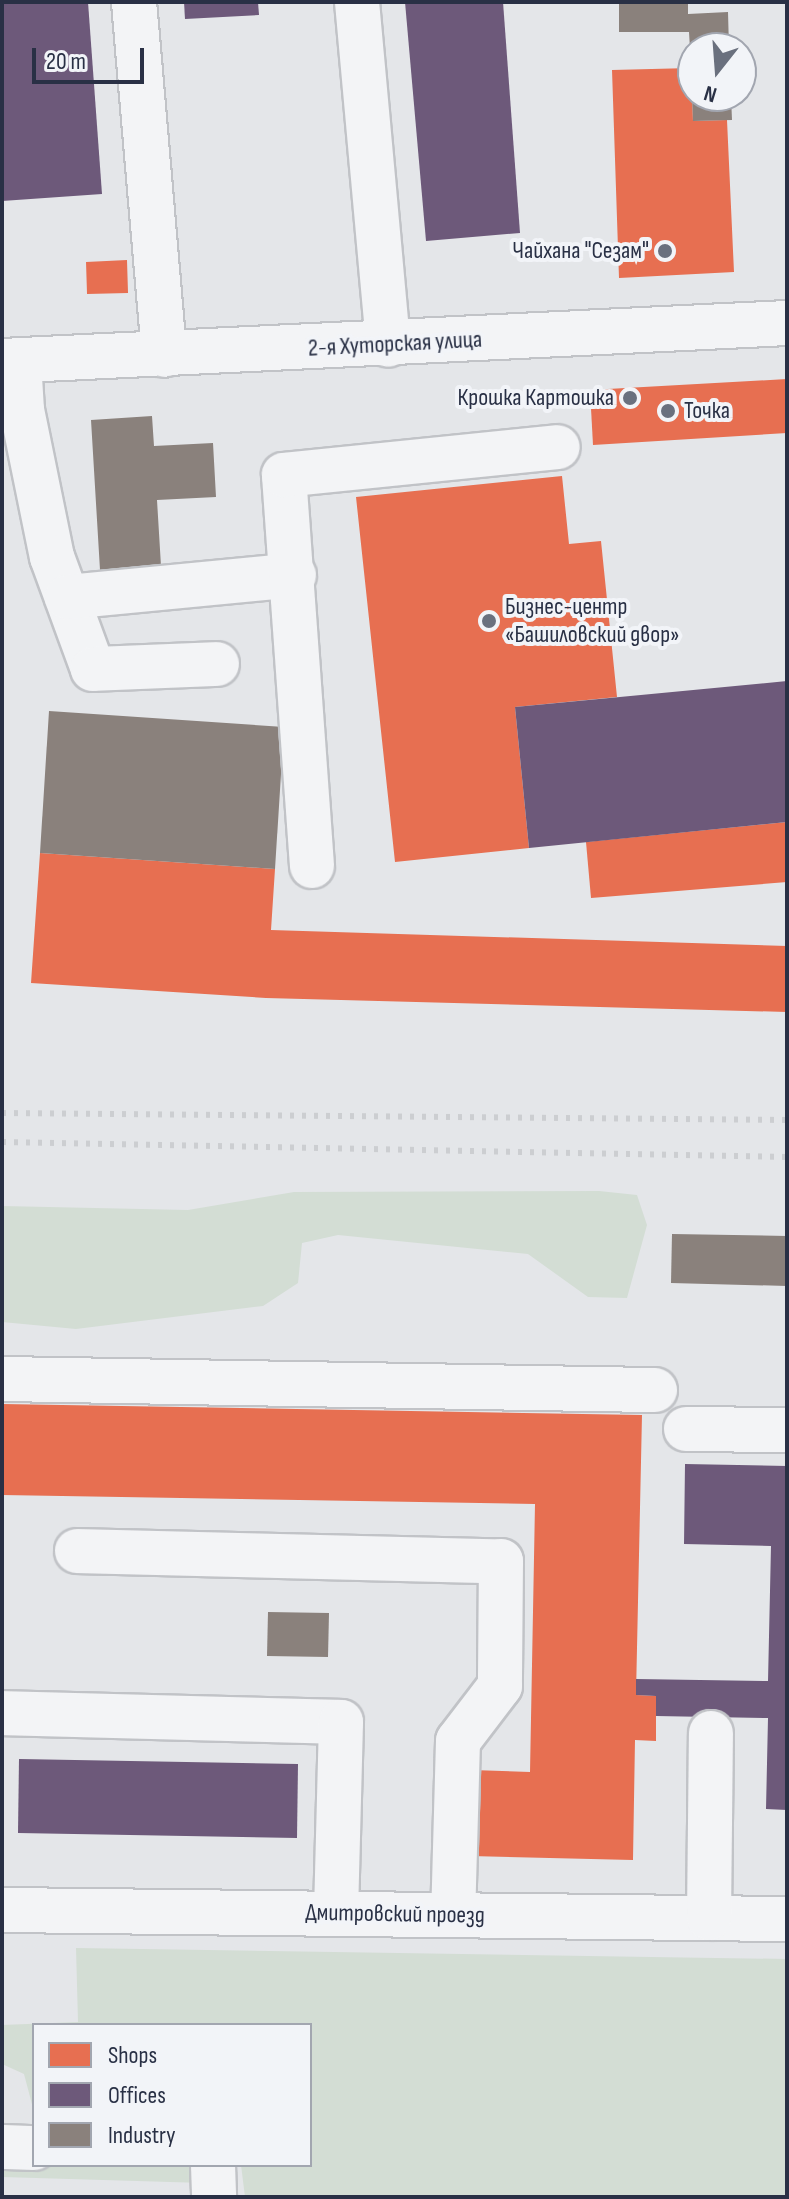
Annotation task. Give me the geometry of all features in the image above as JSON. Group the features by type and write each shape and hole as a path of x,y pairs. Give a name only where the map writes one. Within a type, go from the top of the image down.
{"street":[{"path":"134,2 164,355"},
{"path":"357,2 388,345"},
{"name":"2-я Хуторская улица","path":"11,361 388,345 787,323"},
{"path":"11,361 52,557 93,669 217,664"},
{"path":"312,866 294,575 284,475 558,447"},
{"path":"67,597 294,575"},
{"path":"2,1379 655,1390"},
{"path":"686,1429 787,1430"},
{"path":"77,1551 501,1561 500,1686 458,1741 453,1915"},
{"path":"2,1713 341,1722 336,1913"},
{"path":"709,1918 711,1733"},
{"name":"Дмитровский проезд","path":"2,1910 787,1919"},
{"path":"2,2147 32,2148"},
{"path":"213,2167 214,2197"}],"shaded area":[{"path":"599,1191 637,1195 647,1225 627,1298 588,1297 528,1254 338,1235 302,1243 298,1283 263,1306 76,1329 2,1322 2,1206 188,1210 294,1192"},
{"path":"76,1948 787,1959 787,2197 245,2197 241,2167 312,2167 312,2023 53,2023 78,2022"},
{"path":"32,2024 32,2104 24,2074 2,2064 2,2025"},
{"path":"2,2159 32,2167 203,2167 204,2183 2,2177"}],"building: Shops":[{"path":"677,68 677,112 693,112 693,121 727,120 734,272 619,278 612,70"},
{"path":"127,260 128,293 87,294 86,262"},
{"path":"787,379 787,433 593,445 590,390"},
{"name":"Бизнес-центр «Башиловский двор»","path":"562,476 569,544 601,541 617,697 515,707 529,848 395,862 356,497"},
{"path":"787,822 787,882 591,898 586,842"},
{"path":"40,853 275,869 271,930 787,946 787,1012 266,998 31,983"},
{"path":"2,1404 642,1415 636,1695 656,1696 656,1741 635,1740 633,1860 470,1856 472,1770 530,1772 535,1504 2,1495"}],"building: Offices":[{"path":"2,2 88,2 102,194 2,201"},
{"path":"184,2 258,2 259,15 185,19"},
{"path":"405,2 503,2 520,233 426,241"},
{"path":"787,681 787,822 529,848 515,707"},
{"path":"685,1464 787,1466 787,1810 766,1809 768,1718 656,1716 656,1696 636,1695 636,1679 768,1681 771,1546 684,1544"},
{"path":"19,1759 298,1764 297,1838 18,1833"}],"building: Industry":[{"path":"619,2 688,2 688,14 728,12 729,32 619,32"},
{"path":"693,112 732,112 732,120 693,121"},
{"path":"152,416 154,446 213,443 216,497 157,500 161,566 100,570 91,420"},
{"path":"49,711 284,727 275,869 40,853"},
{"path":"672,1234 787,1236 787,1286 671,1283"},
{"path":"268,1612 329,1613 328,1657 267,1656"}],"railway":[{"path":"2,1113 787,1120"},
{"path":"2,1142 787,1157"}],"place":[{"name":"Чайхана \"Сезам\"","path":"665,251"},
{"name":"Крошка Картошка","path":"630,398"},
{"name":"Точка","path":"668,411"},
{"name":"Бизнес-центр «Башиловский двор»","path":"489,621"}]}
